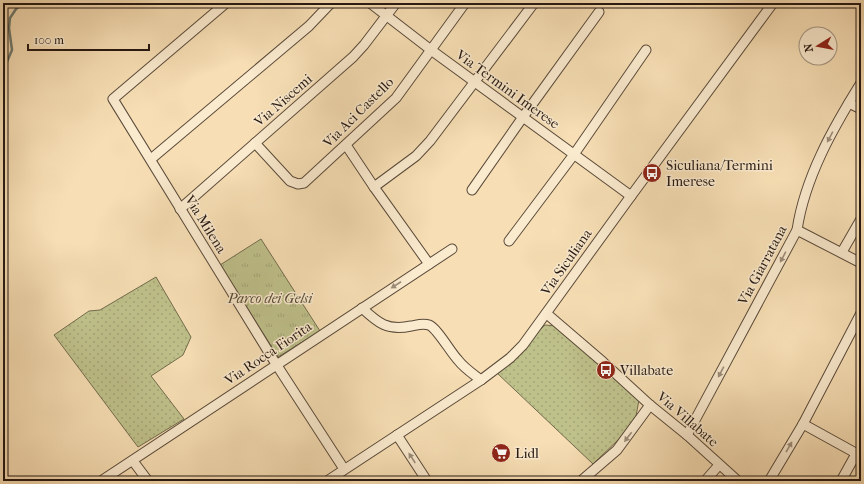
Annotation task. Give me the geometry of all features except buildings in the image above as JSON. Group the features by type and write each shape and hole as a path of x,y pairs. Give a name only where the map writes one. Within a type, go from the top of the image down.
{"street":[{"name":"Via Milena","path":"226,3 113,99 276,364 344,469"},
{"path":"151,159 309,26 331,3"},
{"name":"Via Termini Imerese","path":"370,3 475,83 631,196"},
{"name":"Via Niscemi","path":"180,209 353,57 396,3"},
{"name":"Via Aci Castello","path":"255,143 290,181 298,184 306,182 396,98 464,3"},
{"path":"374,187 424,148 475,83 534,3"},
{"name":"Via Siculiana","path":"327,481 481,380 520,348 547,314 631,196 773,3"},
{"path":"472,190 599,12"},
{"path":"509,241 575,154 646,50"},
{"name":"Via Giarratana","path":"687,435 797,230 803,200 813,174 849,103 861,83"},
{"path":"849,103 861,110"},
{"path":"346,145 428,264"},
{"path":"842,252 861,219"},
{"path":"797,230 861,263"},
{"name":"Via Rocca Fiorita","path":"101,481 452,249"},
{"path":"362,308 378,322 387,327 398,328 422,324 430,325 437,331 459,362 481,380"},
{"path":"770,481 803,424 861,313"},
{"name":"Via Villabate","path":"547,314 738,481"},
{"path":"581,481 619,448 650,405"},
{"path":"803,424 859,455 841,481"},
{"path":"397,435 427,481"},
{"path":"133,461 148,481"},
{"path":"705,481 719,465"}],"green space":[{"name":"Parco dei Gelsi","path":"261,239 320,331 278,357 220,265"},
{"path":"156,277 191,337 183,355 151,376 184,419 138,447 54,335 89,311 100,310"},
{"path":"545,325 558,326 639,400 636,416 620,438 593,464 497,373"}],"waterway":[{"path":"3,71 12,50 9,28 10,18 16,9 24,3"}],"place":[{"name":"Siculiana/Termini Imerese","path":"652,173"},
{"name":"Villabate","path":"606,370"},
{"name":"Lidl","path":"501,453"}]}
